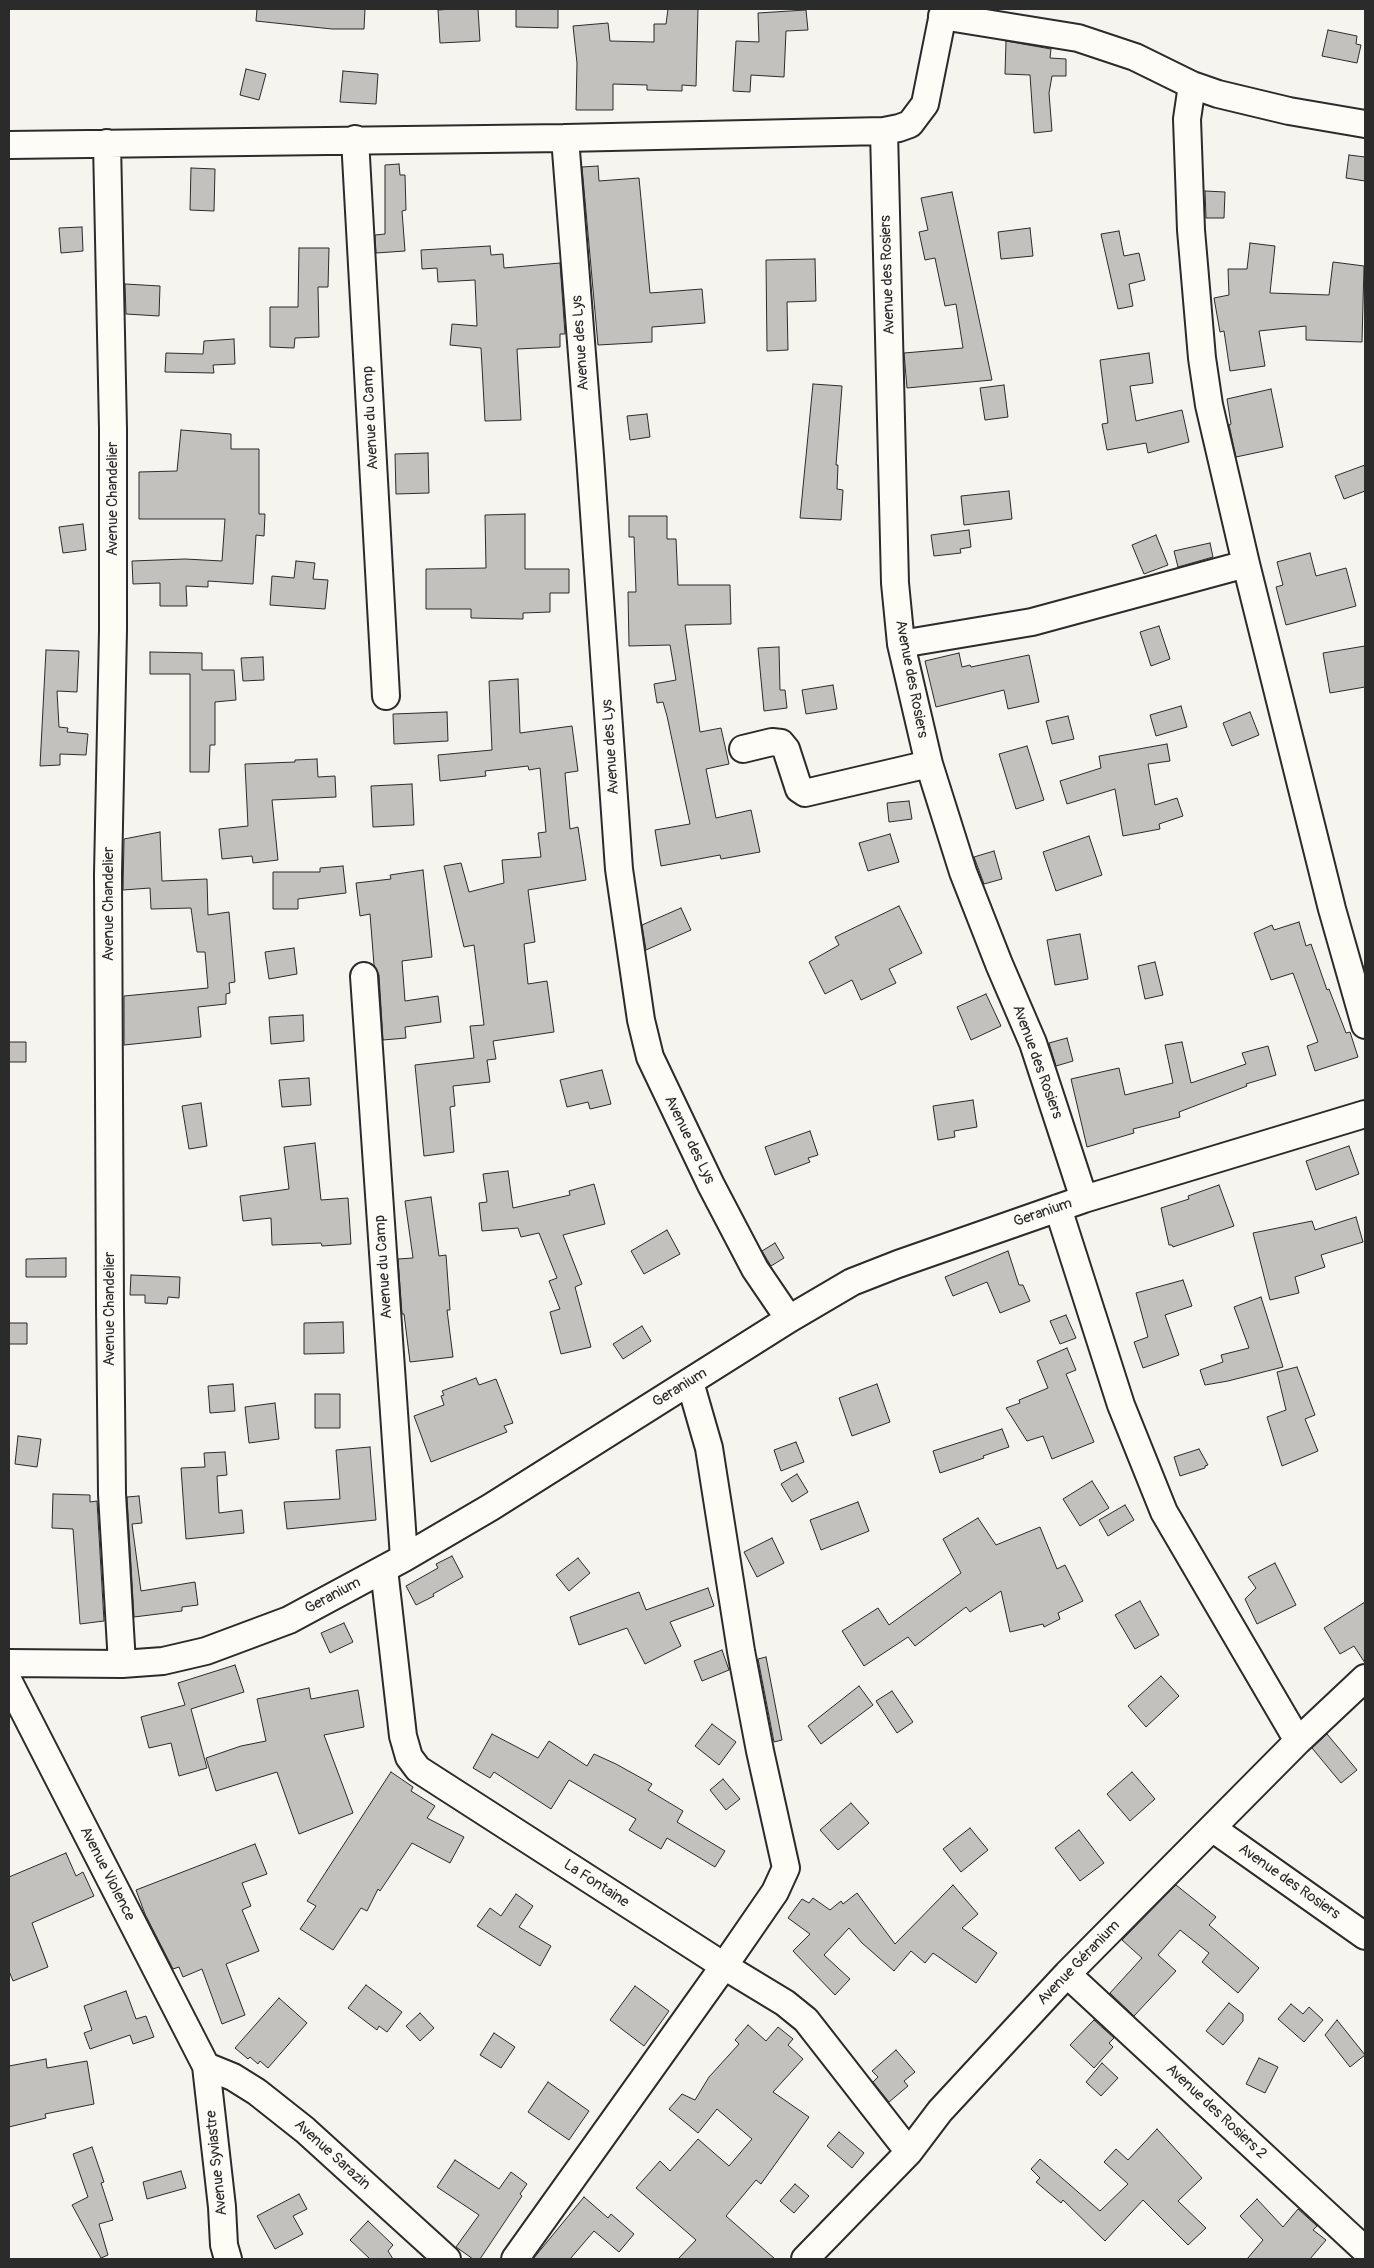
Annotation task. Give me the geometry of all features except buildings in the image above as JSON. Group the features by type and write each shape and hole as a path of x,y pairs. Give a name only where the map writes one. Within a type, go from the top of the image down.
{"street":[{"path":"9,145 355,139 565,138 891,130 910,124 925,104 943,12 1087,41 1135,57 1192,86 1250,103 1365,124"},
{"path":"1192,86 1187,119 1188,177 1202,358 1209,405 1246,564 1332,908 1365,1025"},
{"name":"Avenue des Rosiers","path":"891,130 895,583 901,644 928,764 963,872 998,964 1033,1043 1084,1199"},
{"name":"Avenue des Lys","path":"565,138 591,466 619,869 641,1020 650,1057 710,1185 755,1269 789,1319"},
{"name":"Avenue du Camp","path":"355,139 386,696"},
{"name":"Avenue Chandelier","path":"107,143 113,439 113,630 108,874 111,1435 112,1494 122,1664"},
{"path":"901,644 1032,622 1246,564"},
{"path":"743,749 772,742 781,743 786,749 799,789 806,792 928,764"},
{"name":"Avenue du Camp","path":"364,976 394,1564"},
{"name":"Geranium","path":"9,1663 122,1664 163,1661 206,1651 289,1620 394,1564 491,1508 789,1319 852,1282 1084,1199 1365,1114"},
{"path":"1058,1208 1122,1405 1164,1512 1298,1741"},
{"path":"515,2259 724,1966 775,1892 786,1868 760,1751 741,1651 709,1448 690,1382"},
{"name":"La Fontaine","path":"394,1564 403,1736 412,1763 418,1769 724,1966 785,2003 806,2020 909,2152"},
{"name":"Avenue Géranium","path":"805,2259 909,2152 940,2111 1067,1974 1298,1741 1365,1678"},
{"name":"Avenue Violence","path":"9,1682 206,2066"},
{"name":"Avenue des Rosiers","path":"1212,1828 1365,1936"},
{"name":"Avenue des Rosiers 2","path":"1067,1974 1365,2250"},
{"name":"Avenue Syviastre","path":"206,2066 222,2207 224,2245 228,2259"},
{"name":"Avenue Sarazin","path":"206,2066 233,2077 257,2092 305,2130 447,2259"}]}
